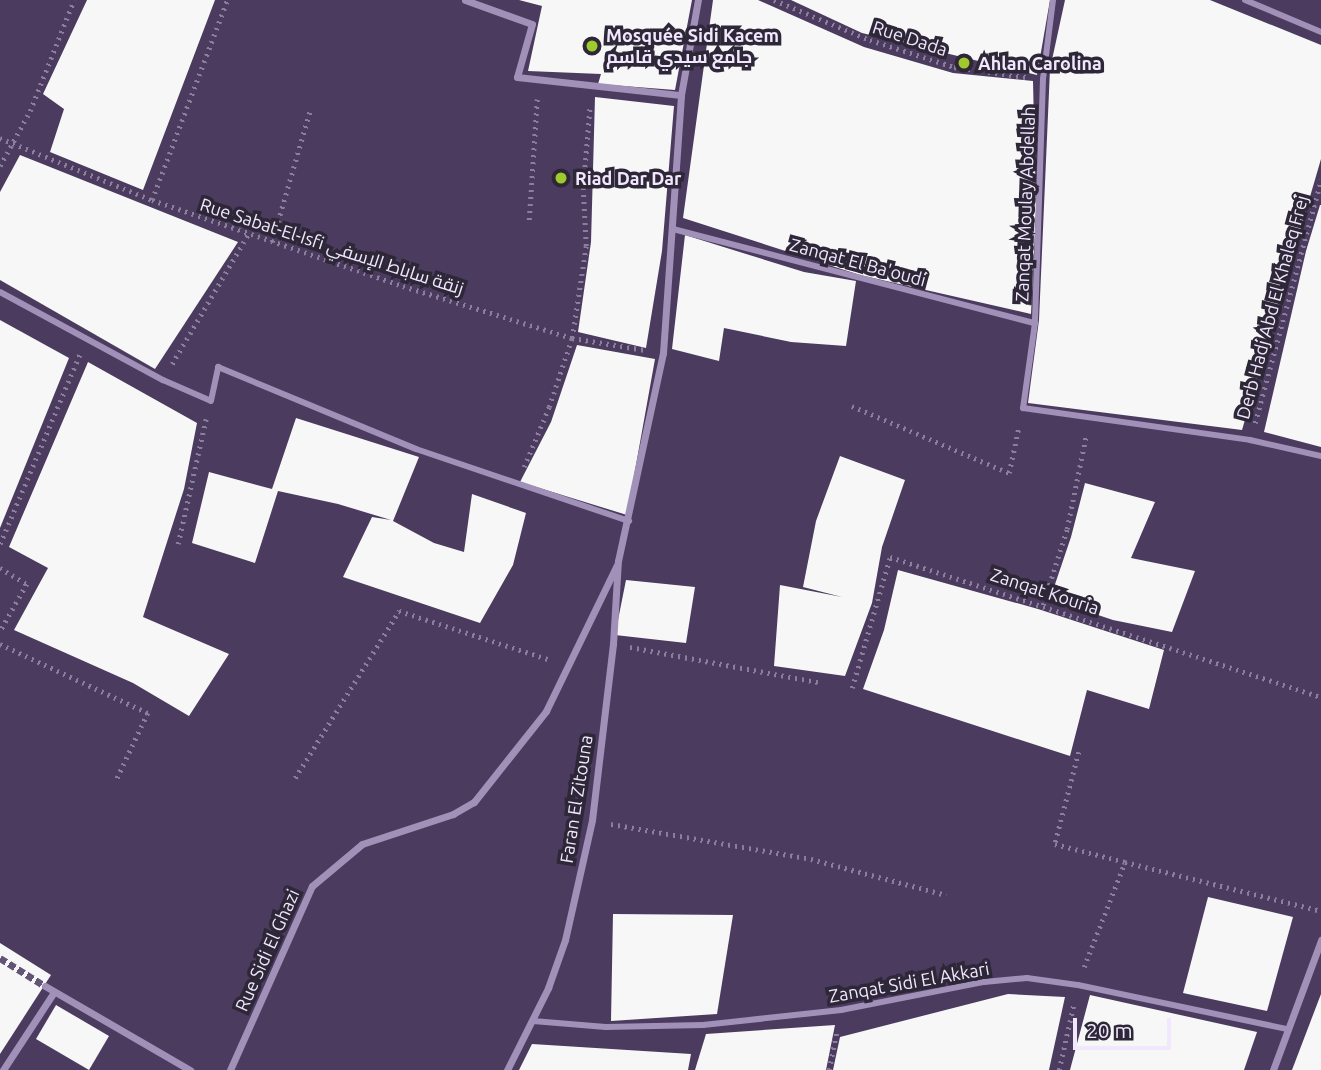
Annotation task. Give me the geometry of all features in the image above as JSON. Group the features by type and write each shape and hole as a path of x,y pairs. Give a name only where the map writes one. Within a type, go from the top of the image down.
{"street":[{"path":"465,0 491,4 532,24 517,77 681,95"},
{"path":"618,561 629,521 663,353 681,95 698,0"},
{"name":"Zanqat Moulay Abdellah","path":"1023,408 1035,323 1043,79 1053,0"},
{"path":"1245,0 1321,32"},
{"name":"Zanqat El Ba'oudi","path":"673,229 1035,323"},
{"path":"0,292 163,380 211,401 218,367 416,449 515,485 629,521"},
{"path":"1023,408 1250,440 1321,456"},
{"name":"Faran El Zitouna","path":"507,1070 533,1021 565,940 592,820 613,644 618,561"},
{"name":"Rue Sidi El Ghazi","path":"229,1070 312,886 362,844 453,814 474,802 546,711 618,561"},
{"path":"1273,1070 1321,940"},
{"name":"Zanqat Sidi El Akkari","path":"533,1021 606,1027 703,1025 841,1010 984,982 1027,978 1078,985 1287,1029"},
{"path":"44,986 190,1070"},
{"path":"3,1070 54,992"}],"path":[{"path":"0,166 30,111 74,0"},
{"path":"152,200 227,0"},
{"name":"Rue Dada","path":"774,0 870,40 954,67 1043,79"},
{"path":"528,220 538,80"},
{"path":"515,485 535,445 572,338 586,246 583,188 591,86"},
{"path":"272,242 310,110"},
{"name":"Rue Sabat-El-Isfi زنقة ساباط الإسفي","path":"0,138 152,200 272,242 572,338 663,353"},
{"name":"Derb Hadj Abd El Khaleq Frej","path":"1250,440 1321,180"},
{"path":"163,380 249,233"},
{"path":"0,544 87,338"},
{"path":"178,544 211,401"},
{"path":"852,406 1009,473 1023,408"},
{"path":"1043,605 1067,529 1090,418"},
{"name":"Zanqat Kouria","path":"852,688 890,557 1321,697"},
{"path":"0,568 27,584 0,632"},
{"path":"295,778 399,611 568,666"},
{"path":"0,644 148,713 117,779"},
{"path":"613,644 822,683"},
{"path":"1079,752 1055,844 1321,911"},
{"path":"592,820 811,859 946,895"},
{"path":"1059,1070 1078,985 1125,862"},
{"path":"829,1070 841,1010"}],"building":[{"path":"87,0 215,0 143,190 50,152 64,109 43,94"},
{"name":"Mosquée Sidi Kacem جامع سيدي قاسم","path":"519,0 692,0 675,90 598,84 601,74 528,71 542,6"},
{"path":"713,0 758,0 864,47 953,73 1033,81 1036,209 1031,314 860,275 683,218"},
{"path":"791,0 1050,0 1037,75 862,33"},
{"path":"1065,0 1210,0 1321,45 1321,159 1242,430 1028,403 1039,320 1050,69"},
{"path":"595,97 674,106 662,251 646,348 578,332 591,242"},
{"path":"20,155 238,242 155,369 0,280 0,192"},
{"path":"1320,205 1321,447 1264,432 1306,251"},
{"path":"685,235 804,272 856,281 846,346 791,342 724,328 719,361 672,349"},
{"path":"0,320 69,358 0,528"},
{"path":"577,345 655,359 627,515 520,482 551,422"},
{"path":"88,362 197,423 184,489 143,617 229,654 189,716 133,683 14,630 48,568 9,547"},
{"path":"296,418 419,457 393,521 434,543 464,552 472,494 526,513 513,565 480,623 343,577 372,517 391,520 338,504 278,491 255,563 192,543 209,472 272,489"},
{"path":"840,456 905,480 882,547 872,603 845,676 774,666 780,585 842,597 803,587 816,521"},
{"path":"1085,483 1155,502 1131,558 1195,571 1172,632 1113,620 1050,599 1071,537"},
{"path":"898,570 1038,609 1164,650 1149,709 1087,690 1070,756 863,689 884,630"},
{"path":"626,580 695,587 686,643 615,635"},
{"path":"1208,897 1293,917 1267,1011 1183,993"},
{"path":"613,914 733,915 717,1014 611,1021"},
{"path":"0,943 51,975 0,1054"},
{"path":"1008,994 1065,997 1049,1070 833,1070 840,1037"},
{"path":"1321,994 1321,1070 1292,1070"},
{"path":"1090,995 1257,1032 1244,1070 1070,1070"},
{"path":"56,1005 109,1036 89,1070 36,1039"},
{"path":"835,1025 826,1070 695,1070 706,1034"},
{"path":"532,1044 691,1054 688,1070 519,1070"}],"tunnel":[{"path":"0,958 45,986"}],"place":[{"name":"Mosquée Sidi Kacem جامع سيدي قاسم","path":"592,46"},
{"name":"Ahlan Carolina","path":"964,63"},
{"name":"Riad Dar Dar","path":"561,178"}]}
